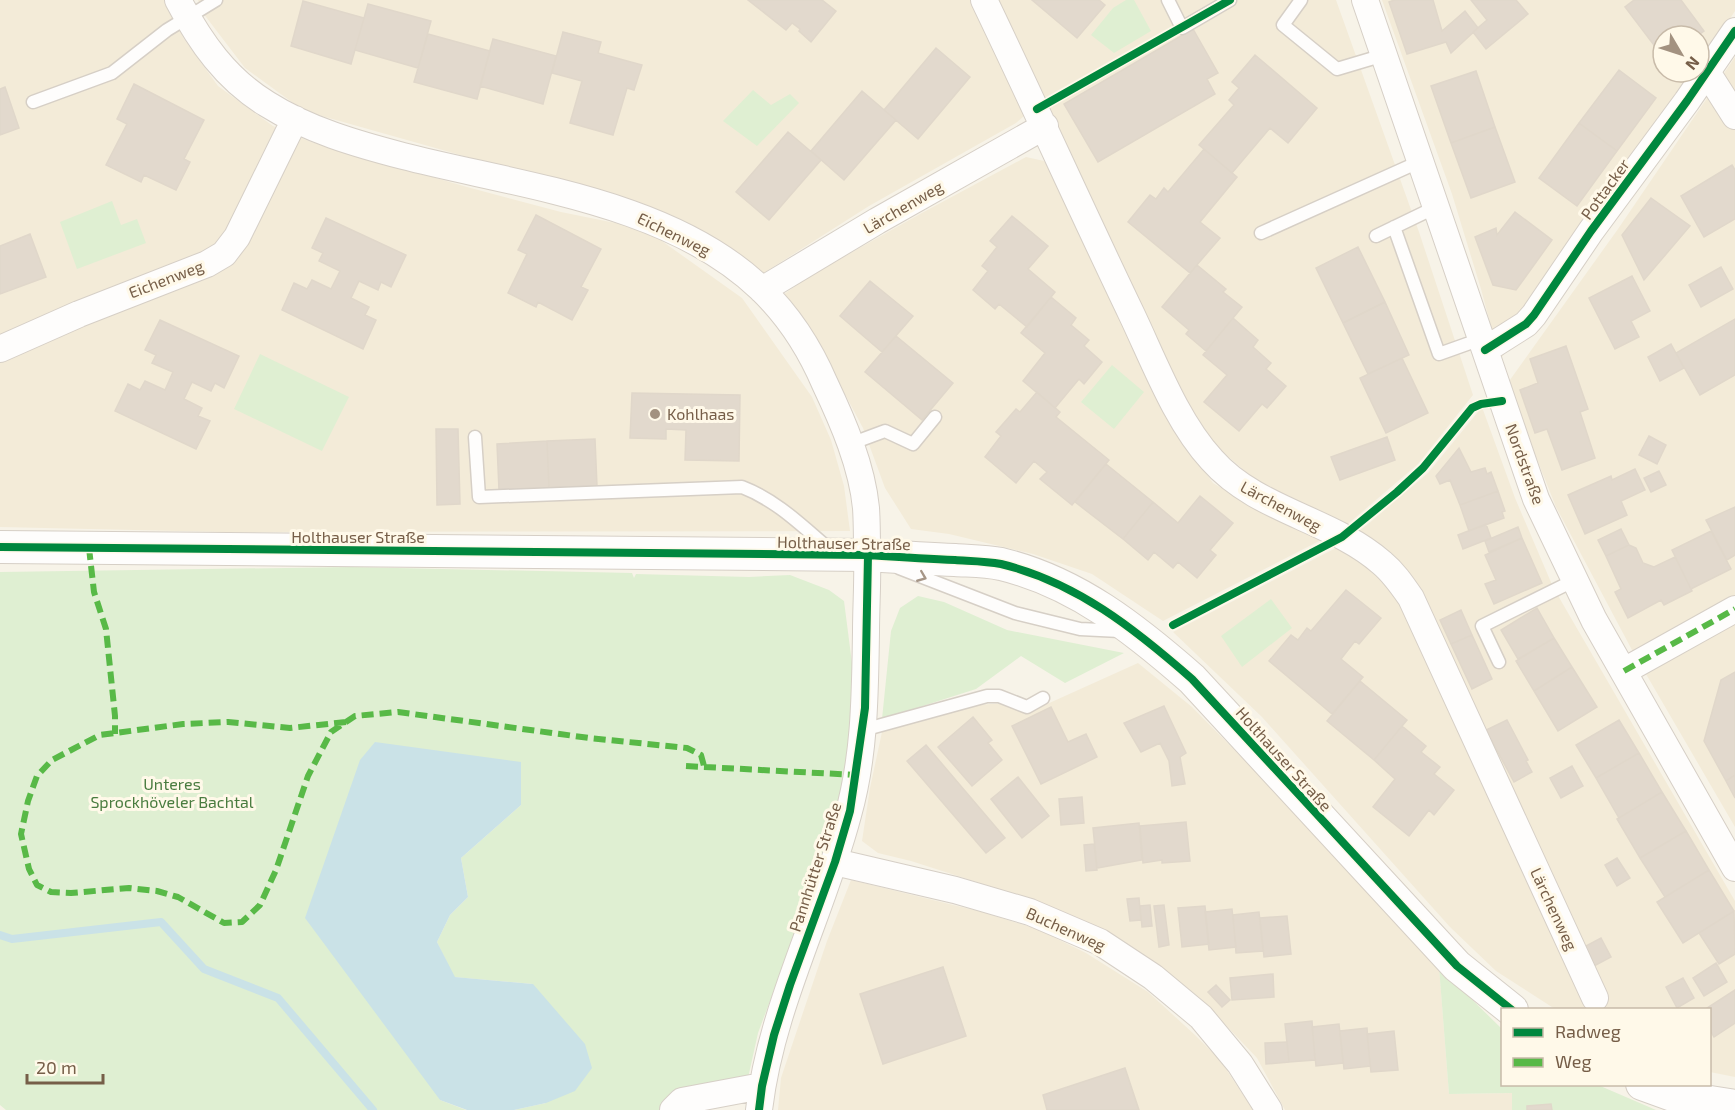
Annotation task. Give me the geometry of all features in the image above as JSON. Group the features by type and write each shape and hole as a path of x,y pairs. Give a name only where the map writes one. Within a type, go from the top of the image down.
{"street":[{"name":"Lärchenweg","path":"984,0 1176,405 1195,438 1229,478 1263,498 1365,549 1392,571 1411,598 1595,998"},
{"name":"Nordstraße","path":"1365,0 1536,499 1594,620 1735,868"},
{"name":"Eichenweg","path":"183,9 208,51 228,74 265,104 295,119 355,143 600,203 653,221 714,254 746,275 778,307 808,349 832,398 858,470 866,506 867,555"},
{"name":"Pottacker","path":"1711,66 1735,31"},
{"path":"1711,78 1735,116"},
{"name":"Pottacker","path":"1483,344 1519,329 1534,315 1591,231 1698,84"},
{"name":"Eichenweg","path":"0,349 79,314 207,264 224,254 237,237 295,119"},
{"name":"Lärchenweg","path":"762,290 877,221 1045,126"},
{"name":"Holthauser Straße","path":"0,547 867,555 999,564 1050,580 1113,615 1138,632 1192,679 1457,966 1510,1008"},
{"name":"Pannhütter Straße","path":"760,1098 790,985 835,862 850,811 865,708 867,555"},
{"path":"1624,671 1735,609"},
{"name":"Buchenweg","path":"835,862 955,890 1030,912 1100,942 1153,976 1201,1017 1240,1064 1269,1110"},
{"path":"1648,1086 1678,1097 1735,1107"},
{"path":"673,1110 682,1101 760,1098"}],"lane":[{"path":"33,102 112,73 166,30 183,9 216,0"},
{"path":"1168,0 1182,28 1230,0"},
{"path":"1301,0 1283,25 1337,69 1384,55"},
{"path":"1261,233 1421,161"},
{"path":"1376,236 1436,207"},
{"path":"1394,226 1439,354 1483,344"},
{"path":"850,444 885,431 913,444 935,417"},
{"path":"475,437 479,497 742,486 779,506 836,555"},
{"path":"867,555 1015,613 1080,629 1138,632"},
{"path":"1499,663 1482,626 1575,580"},
{"path":"863,730 987,696 999,696 1027,706 1043,698"}],"shaded area":[{"path":"0,0 168,0 184,39 218,86 273,126 311,142 467,187 561,212 645,229 742,298 812,397 831,440 844,486 850,531 224,532 0,527"},
{"path":"198,0 1218,0 1046,97 1016,123 869,206 759,276 662,212 304,111 245,68 203,13"},
{"path":"1238,0 1336,0 1419,232 1473,395 1418,464 1342,529 1260,484 1217,447 1192,414 1048,109"},
{"path":"1382,0 1735,0 1735,11 1711,47 1711,24 1651,24 1651,84 1686,84 1500,360 1452,194"},
{"path":"1735,57 1735,827 1632,650 1556,507 1507,384 1618,229"},
{"path":"1026,157 1044,161 1053,174 1190,451 1213,483 1243,501 1323,539 1163,621 1092,574 1033,554 949,534 911,529 885,488 863,428 831,368 780,297 808,277"},
{"path":"1482,407 1515,498 1553,587 1735,901 1735,1077 1711,1072 1711,1008 1553,1008 1496,971 1450,927 1262,717 1173,632 1334,549 1367,525 1428,473"},
{"path":"1138,663 1192,707 1439,966 1449,1094 1512,1093 1512,1110 1285,1110 1257,1058 1201,999 1165,970 1107,935 1033,900 911,861 878,853 862,841 882,732 962,706 1005,703 1025,714"},
{"path":"851,880 982,912 1037,929 1086,953 1148,992 1195,1035 1220,1060 1253,1110 778,1110 781,1078 827,941"}],"green space":[{"path":"1126,0 1134,0 1151,31 1114,53 1091,35 1113,8"},
{"path":"753,90 771,105 790,94 799,103 757,146 723,121"},
{"path":"112,201 121,225 137,219 146,243 77,269 60,222"},
{"path":"260,354 349,397 322,451 234,409"},
{"path":"1112,365 1144,392 1114,429 1081,402"},
{"name":"Unteres Sprockhöveler Bachtal","path":"351,567 632,573 634,578 636,574 749,577 790,575 829,590 844,601 853,671 853,742 844,794 808,908 758,1033 748,1078 665,1110 514,1110 546,1103 533,984 454,977 437,942 450,915 468,897 461,858 521,805 375,742 440,1100 466,1110 6,1110 0,1105 0,572"},
{"path":"918,596 944,602 1007,630 1124,653 1065,683 1021,656 976,689 882,719 891,631 900,608"},
{"path":"1271,599 1292,628 1242,667 1221,636"},
{"path":"1439,967 1501,1028 1501,1086 1600,1086 1656,1110 1512,1110 1512,1093 1449,1094"}],"water":[{"path":"375,742 521,762 521,805 461,858 468,897 450,915 437,942 455,977 533,984 585,1044 592,1068 575,1091 546,1103 514,1110 467,1110 440,1100 305,918 360,760"}],"building":[{"path":"748,0 822,0 836,11 811,42 792,23 786,30"},
{"path":"1032,0 1099,0 1105,5 1077,38"},
{"path":"1433,0 1442,31 1465,11 1478,28 1451,53 1446,42 1407,54 1389,2"},
{"path":"1471,0 1516,0 1528,14 1486,49 1473,32 1487,20"},
{"path":"1634,0 1681,0 1699,24 1651,24 1651,41 1625,7"},
{"path":"303,1 364,18 351,64 291,46"},
{"path":"368,4 431,21 418,68 355,50"},
{"path":"1193,29 1218,73 1207,79 1215,94 1098,162 1064,104"},
{"path":"563,32 601,42 598,53 642,65 634,90 627,88 613,135 570,123 582,81 552,73"},
{"path":"428,34 490,51 477,99 414,82"},
{"path":"493,39 556,56 543,104 480,86"},
{"path":"936,48 970,77 918,139 884,110"},
{"path":"1255,55 1317,108 1288,143 1270,128 1232,173 1199,145 1234,105 1229,100 1239,88 1232,82"},
{"path":"1619,70 1656,98 1617,151 1579,123"},
{"path":"1476,71 1495,127 1451,143 1431,86"},
{"path":"134,84 204,120 184,159 190,162 176,190 144,175 141,182 106,165 127,124 117,119"},
{"path":"5,87 19,128 0,135 0,89"},
{"path":"862,91 896,120 844,180 811,151"},
{"path":"1579,123 1617,151 1577,206 1539,178"},
{"path":"1495,127 1515,182 1471,198 1451,143"},
{"path":"788,132 821,160 769,220 736,192"},
{"path":"1204,149 1237,177 1200,222 1220,238 1190,273 1128,222 1150,195 1156,199 1164,188 1168,192"},
{"path":"1732,165 1735,170 1735,219 1704,237 1681,196"},
{"path":"1651,198 1690,226 1644,280 1622,235"},
{"path":"1515,212 1552,240 1516,290 1493,285 1475,237 1496,228 1497,235"},
{"path":"536,215 601,249 581,287 588,290 572,320 538,302 536,307 508,293 527,254 518,250"},
{"path":"1012,216 1048,246 1028,269 1055,292 1027,327 999,304 995,309 973,290 988,271 982,266 997,247 990,241"},
{"path":"326,218 406,255 391,287 381,282 378,290 359,281 351,298 369,307 365,315 376,320 363,349 282,310 294,283 307,289 312,280 331,289 340,271 319,261 323,253 312,248"},
{"path":"30,234 46,277 0,294 0,246"},
{"path":"1358,247 1385,302 1343,323 1316,268"},
{"path":"1197,265 1226,289 1223,292 1242,307 1206,351 1186,334 1189,330 1162,307"},
{"path":"1721,267 1733,289 1701,307 1689,285"},
{"path":"1632,276 1650,311 1631,321 1639,337 1615,349 1589,298"},
{"path":"870,281 913,316 882,352 840,316"},
{"path":"1051,297 1076,318 1071,325 1089,340 1084,346 1102,362 1084,384 1079,379 1055,408 1023,381 1045,353 1021,333"},
{"path":"1385,302 1409,355 1368,374 1343,323"},
{"path":"1233,318 1258,340 1253,347 1271,363 1266,369 1286,386 1267,408 1262,404 1239,431 1204,402 1227,375 1203,355"},
{"path":"1735,319 1735,375 1700,395 1676,353"},
{"path":"160,320 239,356 224,388 215,383 211,391 192,382 184,399 202,408 198,416 210,421 196,449 115,411 128,384 140,390 145,381 165,390 173,372 152,363 156,355 145,350"},
{"path":"896,336 953,383 922,420 865,372"},
{"path":"1671,344 1684,368 1660,381 1648,357"},
{"path":"1566,346 1588,409 1580,412 1595,458 1562,470 1547,429 1535,433 1520,390 1538,383 1530,359"},
{"path":"1402,358 1428,413 1386,433 1360,378"},
{"path":"1037,392 1060,412 1056,417 1109,460 1072,505 1040,479 1047,472 1034,461 1016,483 985,457 1001,436 996,432 1016,409 1020,412"},
{"path":"632,393 740,395 739,461 685,460 686,430 666,429 666,439 630,438"},
{"path":"436,429 458,429 460,504 437,505"},
{"path":"1649,436 1666,445 1657,464 1639,455"},
{"path":"1387,437 1395,460 1340,480 1331,457"},
{"path":"595,439 597,486 549,488 547,441"},
{"path":"547,441 549,488 499,490 497,444"},
{"path":"1459,448 1471,472 1485,468 1487,474 1491,472 1498,491 1460,505 1450,480 1440,484 1436,476"},
{"path":"1106,464 1153,502 1123,539 1075,502"},
{"path":"1635,469 1645,490 1621,501 1627,515 1585,534 1568,495 1611,476 1612,480"},
{"path":"1659,471 1666,485 1651,492 1644,478"},
{"path":"1498,491 1505,511 1502,512 1504,518 1469,531 1460,505"},
{"path":"1200,496 1233,523 1210,550 1216,555 1197,578 1178,562 1173,568 1154,552 1148,560 1123,539 1153,502 1178,523"},
{"path":"1735,507 1735,555 1727,560 1706,520"},
{"path":"1486,524 1491,538 1463,549 1458,535"},
{"path":"1518,527 1522,538 1489,552 1485,541"},
{"path":"1621,529 1629,545 1606,556 1598,540"},
{"path":"1711,531 1731,569 1691,589 1672,550"},
{"path":"1522,538 1542,583 1494,604 1485,584 1496,580 1485,555"},
{"path":"1629,545 1636,548 1643,563 1654,567 1675,557 1692,591 1664,605 1661,600 1628,618 1615,592 1621,589 1606,556"},
{"path":"1346,590 1381,618 1359,644 1355,641 1341,659 1363,677 1332,714 1269,661 1291,635 1298,640 1307,628 1311,631"},
{"path":"1537,608 1554,638 1518,659 1501,630"},
{"path":"1461,610 1472,635 1451,644 1440,620"},
{"path":"1472,635 1492,679 1472,689 1451,644"},
{"path":"1554,638 1572,667 1534,691 1516,661"},
{"path":"1572,667 1597,707 1558,731 1534,691"},
{"path":"1735,672 1735,775 1726,781 1704,741 1721,680"},
{"path":"1360,681 1407,720 1374,760 1327,721"},
{"path":"1164,706 1186,753 1180,757 1185,784 1172,786 1169,761 1160,743 1141,752 1124,723"},
{"path":"1051,707 1068,742 1086,734 1097,757 1041,784 1012,726"},
{"path":"973,717 992,740 988,743 1002,760 972,786 938,747"},
{"path":"1507,720 1532,772 1514,782 1486,730"},
{"path":"1619,720 1639,753 1596,778 1576,745"},
{"path":"1402,726 1426,746 1421,752 1440,767 1434,774 1454,790 1434,815 1429,810 1409,836 1373,807 1395,779 1374,760"},
{"path":"926,745 1005,838 986,853 907,761"},
{"path":"1639,753 1662,792 1619,818 1596,778"},
{"path":"1572,766 1583,786 1561,798 1550,778"},
{"path":"1735,775 1735,798 1726,781"},
{"path":"1018,777 1049,816 1022,838 991,799"},
{"path":"1662,792 1686,831 1640,858 1617,819"},
{"path":"1082,797 1084,823 1061,825 1059,799"},
{"path":"1186,822 1190,861 1162,863 1162,860 1143,863 1140,826"},
{"path":"1139,823 1142,860 1097,868 1093,828"},
{"path":"1686,831 1709,870 1665,897 1640,858"},
{"path":"1094,844 1097,870 1086,871 1084,845"},
{"path":"1617,858 1630,878 1617,886 1605,865"},
{"path":"1709,870 1734,911 1683,943 1657,902"},
{"path":"1139,898 1141,920 1130,921 1127,899"},
{"path":"1150,905 1152,926 1142,927 1140,906"},
{"path":"1164,905 1169,945 1159,947 1154,906"},
{"path":"1205,906 1209,944 1182,947 1178,908"},
{"path":"1232,909 1236,947 1209,950 1205,912"},
{"path":"1734,911 1735,954 1719,964 1699,933"},
{"path":"1259,912 1263,951 1236,953 1233,915"},
{"path":"1287,916 1291,954 1264,957 1260,918"},
{"path":"1601,938 1611,957 1594,966 1584,947"},
{"path":"1716,963 1727,982 1704,996 1693,978"},
{"path":"943,967 966,1036 883,1064 860,994"},
{"path":"1273,974 1274,997 1232,1000 1230,978"},
{"path":"1683,978 1694,998 1677,1008 1666,987"},
{"path":"1216,985 1230,1000 1222,1007 1208,992"},
{"path":"1735,990 1735,1023 1714,1037 1711,1032 1711,1008 1707,1008"},
{"path":"1312,1021 1315,1060 1289,1062 1285,1024"},
{"path":"1339,1024 1343,1063 1316,1066 1312,1027"},
{"path":"1367,1028 1370,1066 1344,1069 1340,1031"},
{"path":"1394,1031 1398,1070 1371,1072 1367,1034"},
{"path":"1287,1042 1289,1062 1266,1064 1265,1043"},
{"path":"1125,1068 1139,1110 1047,1110 1043,1095"},
{"path":"1551,1104 1552,1110 1527,1110 1527,1106"}],"waterway":[{"path":"0,935 12,939 161,922 204,969 278,998 373,1110"}],"marked path":[{"path":"89,548 94,592 106,629 115,734"},
{"path":"1624,671 1735,609"},
{"path":"346,722 290,728 228,722 183,724 100,735 52,760 37,776 28,801 21,834 29,869 37,885 51,892 71,893 129,888 157,891 178,897 224,923 242,922 260,905 276,870 308,776 331,732 355,716 398,712 589,738 687,748 701,755 704,766"},
{"path":"686,766 856,775"}],"cycle path":[{"path":"1037,109 1230,0"},
{"path":"1485,350 1526,324 1534,315 1591,231 1687,101 1735,31"},
{"path":"1173,625 1342,537 1423,468 1472,408 1481,404 1502,401"},
{"path":"0,547 868,555 990,562 1028,572 1079,595 1126,625 1192,679 1457,966 1510,1008"},
{"path":"759,1110 774,1035 835,862 850,811 865,708 868,555"}],"place":[{"name":"Kohlhaas","path":"655,414"}]}
